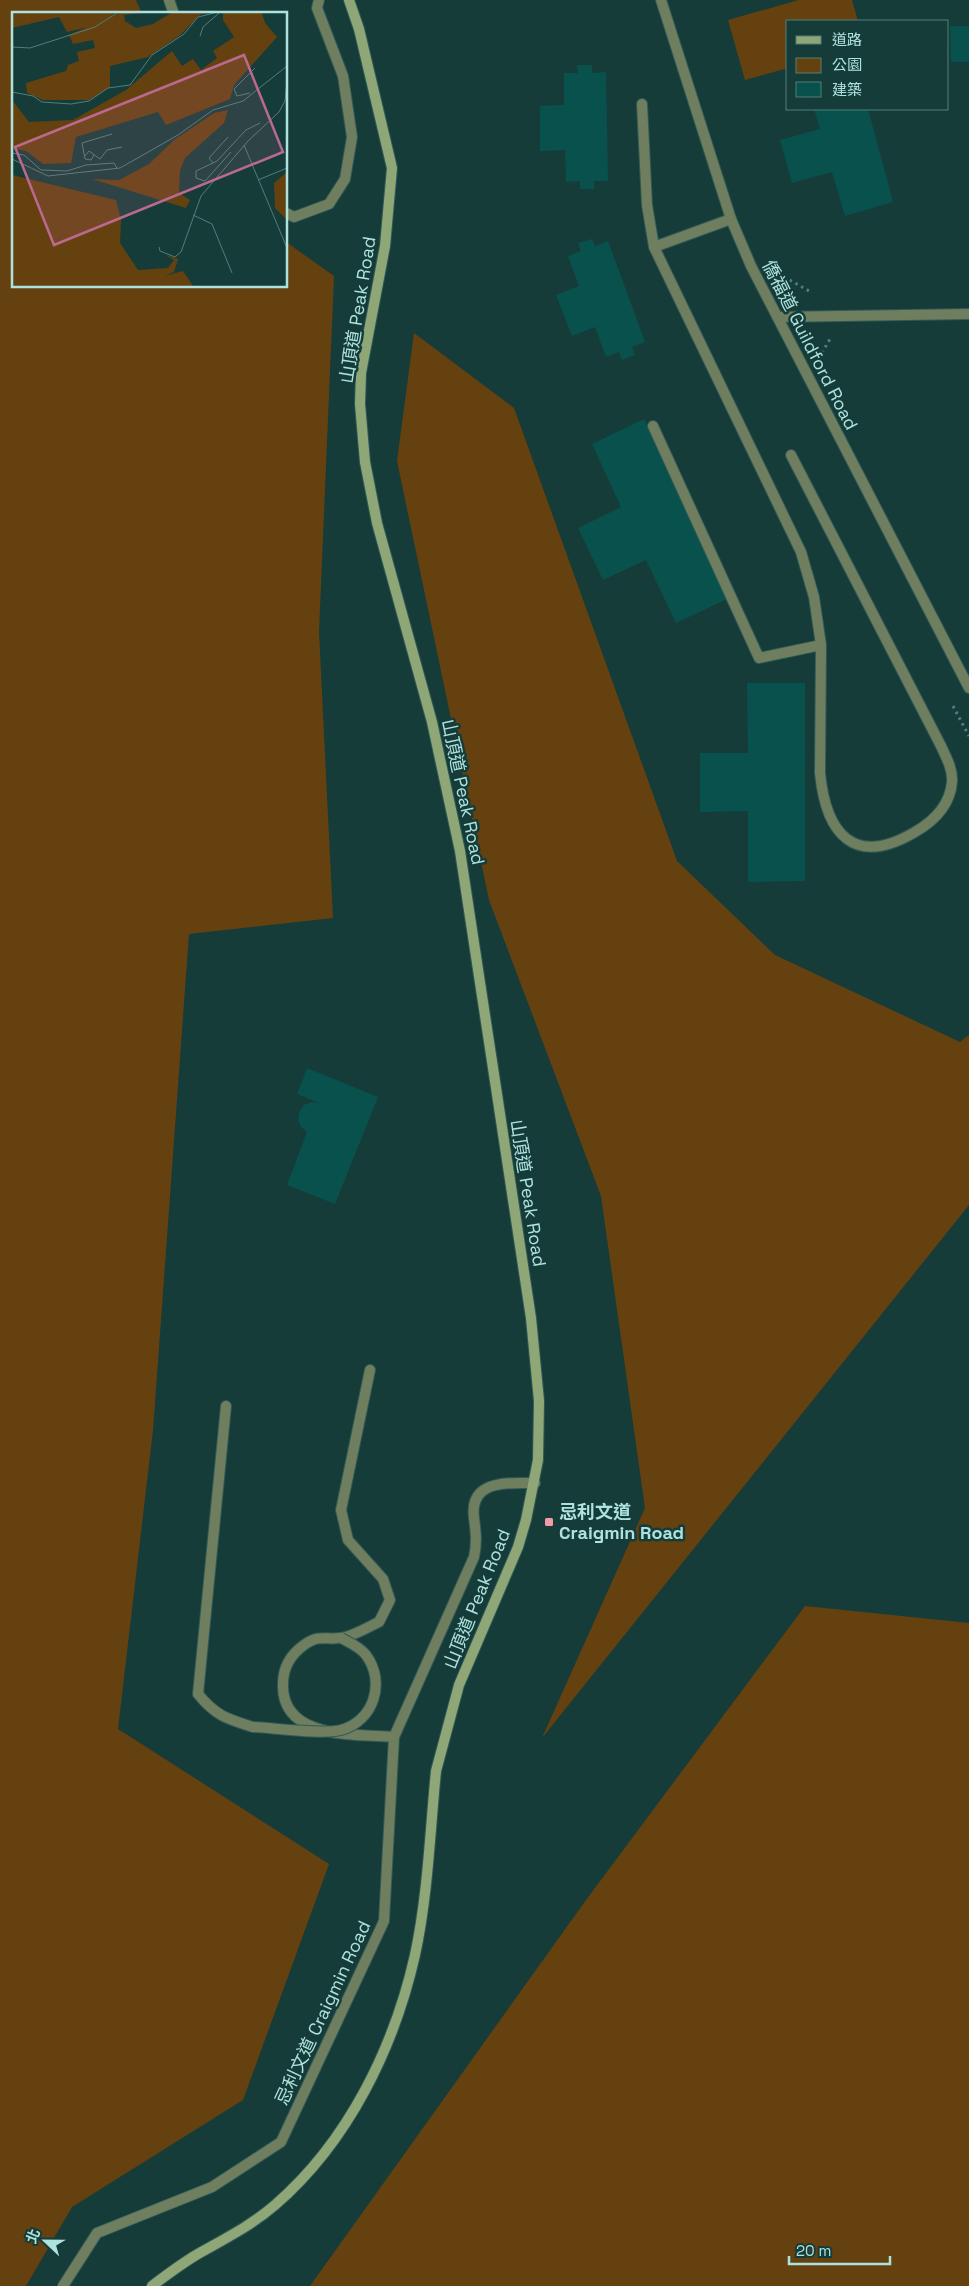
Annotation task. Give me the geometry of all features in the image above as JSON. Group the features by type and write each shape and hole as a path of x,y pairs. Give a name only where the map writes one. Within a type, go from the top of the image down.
{"main road":[{"name":"山頂道 Peak Road","path":"152,2286 189,2259 257,2220 297,2183 342,2128 378,2064 404,1995 415,1954 421,1922 436,1771 443,1741 459,1685 518,1547 535,1483 540,1432 536,1362 460,850 434,731 377,523 365,462 360,404 361,373 386,246 392,168 359,29 349,0"}],"street":[{"path":"288,214 294,217 329,204 345,179 352,137 344,76 317,8 319,0"},
{"name":"僑福道 Guildford Road","path":"661,0 731,219 777,317 969,688"},
{"path":"642,104 646,205 654,247 801,552 814,597 821,645 820,773 822,794 827,811 844,837 855,844 867,848 890,845 917,831 935,818 948,797 952,783 951,773 941,746 791,455"},
{"path":"654,247 731,219"},
{"path":"777,317 969,314"},
{"path":"653,426 759,658 821,645"},
{"path":"341,1638 379,1622 390,1600 384,1579 348,1540 341,1510 370,1370"},
{"path":"226,1406 198,1694 211,1710 228,1719 253,1727 335,1731 352,1725 360,1720 372,1703 376,1679 372,1666 365,1654 354,1644 341,1638 316,1639 294,1652 283,1676 282,1688 290,1711 300,1722 314,1729 394,1737"},
{"name":"忌利文道 Craigmin Road","path":"63,2286 97,2233 212,2187 281,2142 384,1922 394,1737 474,1557 477,1535 474,1517 478,1496 487,1487 499,1483 535,1483"}],"path":[{"path":"781,274 788,280 814,293"}],"green space":[{"path":"0,0 136,0 141,12 12,12 12,288 288,288 288,243 334,276 319,632 333,918 189,934 153,1430 118,1729 329,1864 243,2100 72,2207 26,2286 0,2286"},
{"path":"799,0 852,0 858,20 786,20 786,69 745,80 728,20"},
{"path":"414,333 514,408 677,861 775,955 960,1042 969,1035 969,1205 542,1738 645,1508 601,1196 489,900 397,461"},
{"path":"805,1606 969,1623 969,2286 310,2286 586,1900"}],"building":[{"path":"950,26 969,26 969,62 951,62"},
{"path":"577,65 592,65 592,73 606,72 608,181 594,181 594,189 580,189 580,181 566,182 565,150 540,151 540,106 564,105 564,73 578,73"},
{"path":"814,110 868,110 893,202 845,216 832,172 792,183 780,140 820,129"},
{"path":"592,239 595,246 608,241 645,342 632,347 635,355 622,360 619,352 606,357 595,327 572,336 556,295 579,286 568,256 581,251 578,243"},
{"path":"644,419 727,599 676,623 646,560 603,580 578,528 621,507 592,444"},
{"path":"747,683 805,683 805,881 748,882 748,811 700,812 700,753 748,753"},
{"path":"307,1068 378,1097 335,1204 287,1185 307,1132 301,1127 298,1120 299,1112 304,1105 311,1102 319,1103 297,1094"}],"place":[{"name":"忌利文道 Craigmin Road","path":"549,1522"}]}
